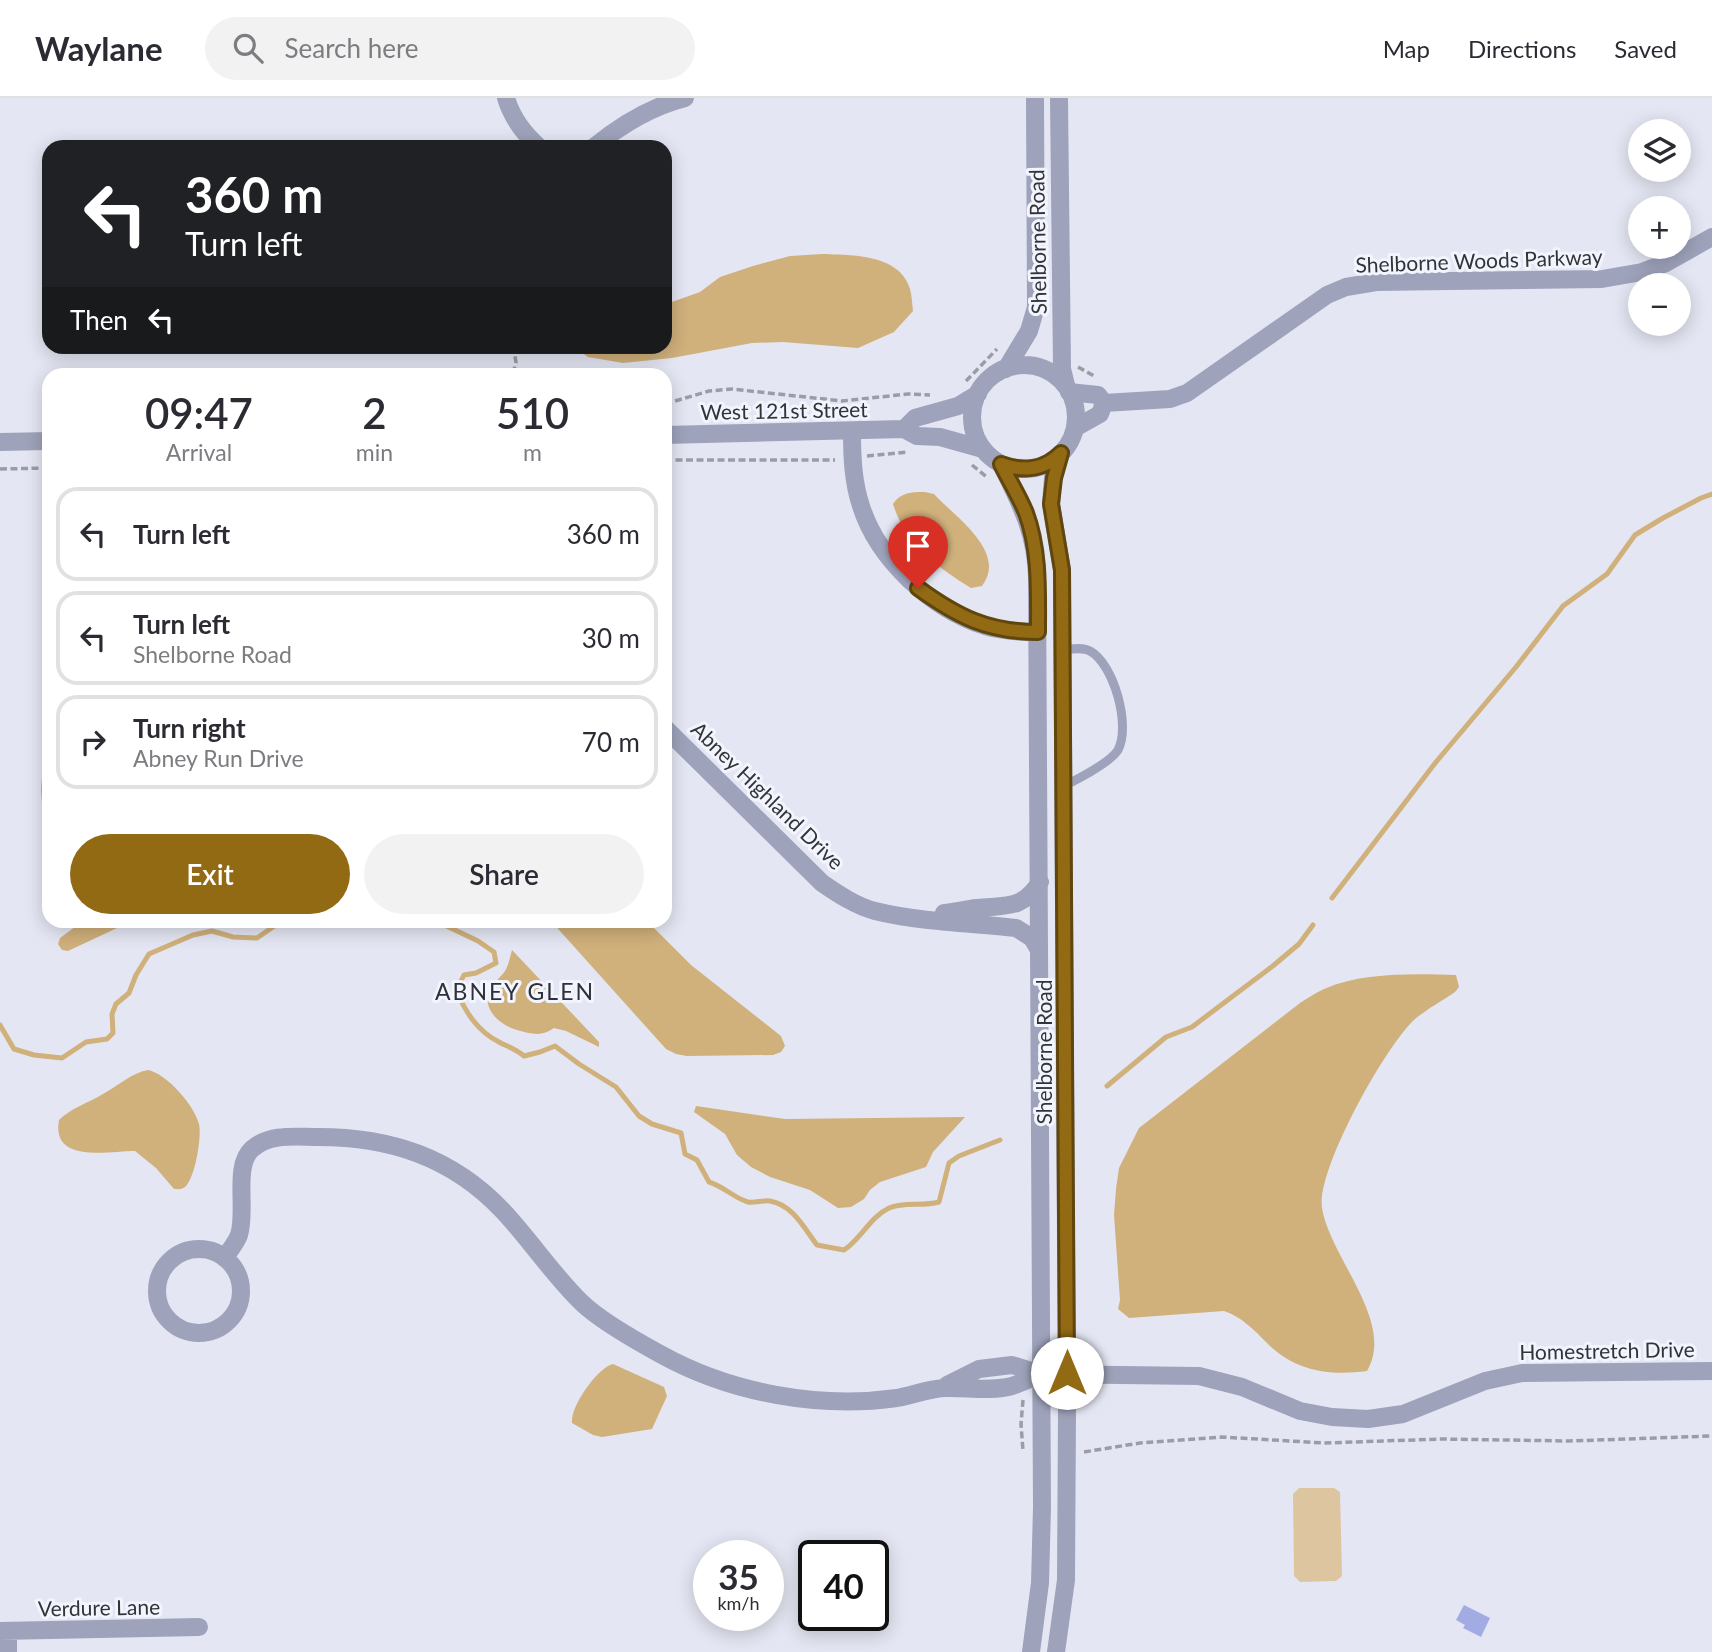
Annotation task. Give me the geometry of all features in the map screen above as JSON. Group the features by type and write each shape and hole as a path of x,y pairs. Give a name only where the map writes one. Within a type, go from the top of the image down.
{"street":[{"path":"506,98 518,125 532,140"},
{"path":"604,140 635,117 685,98"},
{"name":"Shelborne Road","path":"1006,369 1029,331 1036,307 1035,98"},
{"name":"Shelborne Road","path":"1059,98 1062,369 1067,388"},
{"name":"Shelborne Woods Parkway","path":"1067,388 1098,394 1104,403 1170,398 1187,393 1312,304 1346,287 1376,282 1613,278 1667,263 1712,237"},
{"path":"1015,366 1035,367 1050,373 1067,388 1076,414 1075,428 1061,453 1042,466 1031,469 1001,464 983,449 974,429 971,389 1015,366"},
{"name":"West 121st Street","path":"904,429 915,418 958,407 971,389"},
{"path":"1075,428 1100,414 1104,403"},
{"name":"West 121st Street","path":"672,435 904,429 916,436 940,437 983,449"},
{"path":"852,432 853,457 862,509 883,547 906,577 936,601 967,620 999,630 1038,632"},
{"path":"0,442 42,442"},
{"name":"Shelborne Road","path":"1031,1652 1040,1583 1055,1374 1064,786 1062,570 1051,504 1061,453"},
{"name":"Shelborne Road","path":"1001,464 1026,513 1037,561 1040,950 1055,1374 1066,1580 1056,1652"},
{"name":"Abney Highland Drive","path":"672,733 822,883 849,900 873,910 1016,928 1032,938 1040,950"},
{"name":"Abney Highland Drive","path":"919,917 1009,906 1032,895 1040,882"},
{"path":"225,1258 238,1237 242,1217 243,1166 247,1154 255,1146 278,1137 343,1137 380,1142 412,1150 459,1174 480,1189 586,1306 661,1355 686,1367 753,1389 792,1397 862,1400 897,1398 941,1388 1011,1387 1055,1374"},
{"path":"185,1251 213,1251 225,1258 240,1280 242,1294 231,1319 220,1328 207,1333 193,1333 168,1320 160,1308 157,1295 163,1268 185,1251"},
{"name":"Homestretch Drive","path":"1055,1374 1199,1376 1231,1384 1308,1413 1368,1419 1412,1411 1485,1381 1522,1373 1712,1371"},
{"name":"Verdure Lane","path":"4,1631 200,1627"},
{"path":"4,1631 8,1652"}],"lane":[{"path":"1063,650 1088,650 1098,657 1116,690 1122,725 1121,739 1115,754 1064,786"}],"path":[{"path":"971,389 986,358 1005,342"},
{"path":"1076,362 1079,368 1102,379"},
{"path":"672,402 709,391 732,389 842,401 908,394 933,396"},
{"path":"672,460 830,461 916,452"},
{"path":"968,462 994,484"},
{"path":"0,469 42,468"},
{"path":"1084,1452 1140,1443 1222,1437 1324,1443 1442,1439 1569,1441 1712,1436"}],"shaded area":[{"path":"847,255 885,263 905,277 910,289 913,311 894,332 858,348 783,342 752,343 672,358 623,363 584,354 672,354 672,302 700,292 720,277 790,256"},
{"path":"925,492 934,494 965,524 984,548 988,573 982,586 971,588 935,563 914,542 898,518 893,504 896,500 903,495"},
{"path":"74,928 117,928 68,951 62,950 58,944 60,938"},
{"path":"557,928 654,928 691,965 781,1036 785,1046 781,1052 773,1055 687,1056 666,1049"},
{"path":"512,950 599,1042 599,1047 554,1028 541,1034 517,1030 495,1017 487,1001 488,994 505,971"},
{"path":"1456,975 1459,987 1455,992 1415,1019 1387,1054 1341,1138 1323,1190 1322,1208 1327,1227 1368,1311 1374,1352 1367,1371 1326,1372 1289,1360 1242,1320 1224,1311 1129,1318 1118,1309 1120,1300 1114,1215 1116,1189 1119,1168 1139,1128 1300,1003 1321,991 1339,983 1372,977"},
{"path":"148,1070 163,1077 179,1091 192,1108 199,1124 195,1167 189,1182 181,1189 174,1189 156,1168 135,1151 84,1152 72,1149 64,1143 59,1134 59,1120 69,1112 130,1077"},
{"path":"696,1106 785,1119 965,1117 933,1152 926,1167 880,1182 864,1199 851,1207 838,1208 810,1190 770,1177 751,1167 737,1155 725,1134 694,1112"},
{"path":"613,1364 664,1387 667,1396 652,1429 602,1437 572,1423 575,1408 592,1380"},
{"path":"1299,1488 1334,1488 1340,1492 1342,1576 1336,1581 1300,1582 1294,1576 1293,1494"}],"building":[{"path":"1464,1605 1490,1618 1481,1637 1463,1628 1465,1625 1456,1620"}],"waterway":[{"path":"1332,898 1436,762 1563,606 1607,574 1635,535 1712,494"},
{"path":"1107,1086 1166,1037 1192,1027 1274,965 1299,944 1313,925"},
{"path":"0,1025 14,1049 34,1055 62,1058 86,1042 107,1039 113,1033 112,1014 116,1004 129,993 149,954 193,935 212,931 233,937 257,938 271,928"},
{"path":"451,928 494,952 496,963 476,973 464,975 456,991 478,1027 491,1038 524,1056 555,1046 616,1087 639,1116 652,1124 681,1133 685,1154 697,1160 709,1182 748,1202 770,1201 785,1207 792,1212 817,1245 844,1250 876,1217 889,1208 939,1202 949,1163 959,1156 1000,1140"}],"district":[{"name":"ABNEY GLEN","path":"515,991"}],"route":[{"path":"918,588 967,620 999,630 1038,632 1037,561 1034,542 1026,513 1001,464 1031,469 1042,466 1061,453 1051,490 1051,504 1062,570 1067,1373"}]}
